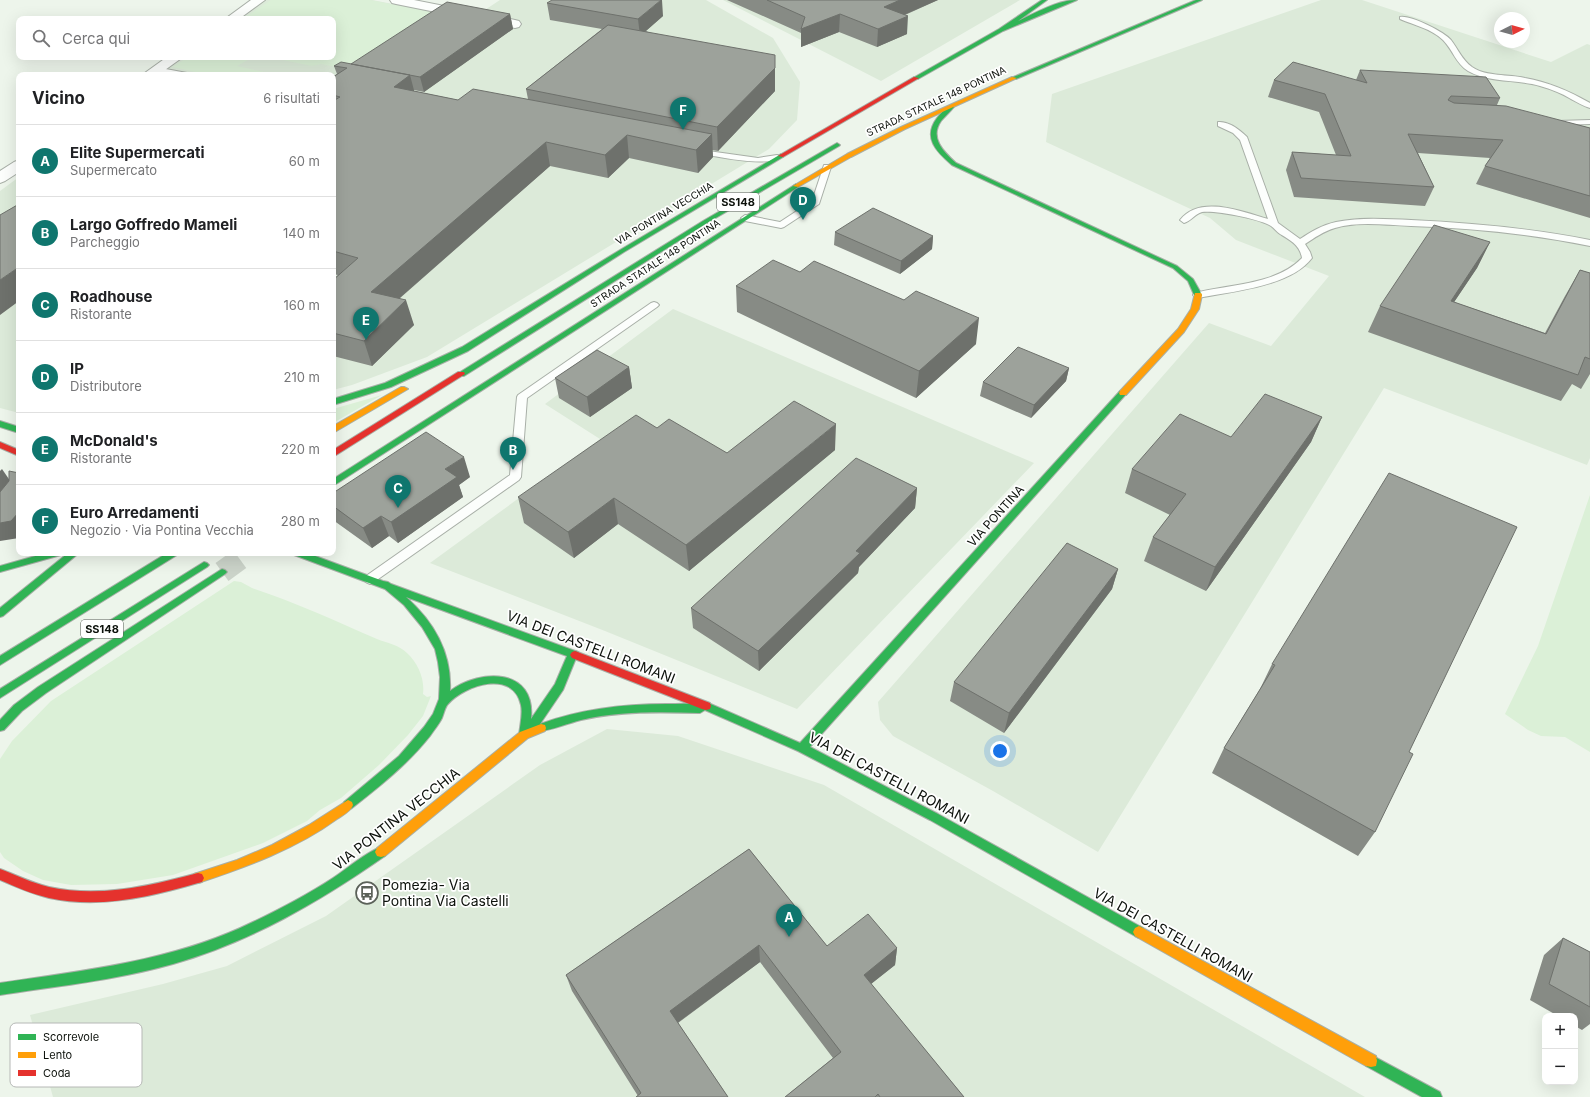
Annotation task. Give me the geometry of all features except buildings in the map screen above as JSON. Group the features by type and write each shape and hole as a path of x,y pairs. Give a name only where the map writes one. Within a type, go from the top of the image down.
{"main road":[{"path":"1001,30 1045,0"},
{"path":"1001,30 1052,8 1075,0"},
{"name":"STRADA STATALE 148 PONTINA","path":"336,481 745,218 827,167 894,131 956,102 1200,0"},
{"name":"VIA PONTINA VECCHIA","path":"336,401 388,385 465,349 622,251 777,158 1001,30"},
{"path":"956,102 939,118 934,126 933,133 937,146 948,159 961,168 1175,267 1191,280 1198,295"},
{"name":"STRADA STATALE 148 PONTINA","path":"336,452 705,222 777,178 846,140"},
{"name":"VIA PONTINA","path":"802,748 1181,330 1195,309 1198,295"},
{"path":"336,428 414,383 465,349"},
{"path":"0,424 16,429"},
{"path":"0,445 16,452"},
{"path":"336,485 365,463"},
{"path":"5,568 47,556"},
{"path":"0,613 70,556"},
{"name":"SS148","path":"0,661 169,556"},
{"name":"VIA DEI CASTELLI ROMANI","path":"305,556 573,654 715,710 802,748 940,821 1435,1097"},
{"name":"SS148","path":"0,694 204,564"},
{"path":"0,727 18,708 42,690 222,572"},
{"path":"385,584 413,607 425,621 437,642 444,666 443,702"},
{"path":"524,735 548,710 567,675 573,654"},
{"path":"0,874 39,890 80,898 92,898 133,893 187,882 240,864 306,834 354,802 408,752 430,725 443,702 461,688 471,684 492,679 508,681 520,691 526,705 524,735"},
{"name":"VIA PONTINA VECCHIA","path":"0,989 115,972 174,958 226,940 269,922 310,900 381,852 524,735 565,719 612,710 634,708 715,710"}],"street":[{"path":"235,16 259,0"},
{"path":"396,0 515,24"},
{"path":"154,72 172,60"},
{"path":"0,178 16,167"}],"lane":[{"path":"1402,18 1429,28 1443,36 1465,66 1474,72 1538,83 1565,93 1590,106"},
{"path":"1546,123 1569,124 1590,122"},
{"path":"1221,124 1236,131 1244,139 1274,224"},
{"path":"691,149 758,160 777,158"},
{"path":"745,218 781,225 816,202 827,167"},
{"path":"1184,220 1192,212 1205,209 1222,211 1274,224 1285,234 1300,243 1306,250 1307,258 1297,269 1267,281 1198,295"},
{"path":"1300,243 1318,232 1334,225 1368,222 1456,224 1500,228 1549,235 1590,244"},
{"path":"370,579 515,477 522,396 654,304"},
{"path":"5,568 17,556"}],"shaded area":[{"path":"265,0 372,0 471,19 500,0 706,0 773,38 800,82 797,120 769,149 427,357 352,385 336,389 336,72 161,72 178,60 336,60 336,16 242,16"},
{"path":"271,0 370,0 437,13 363,72 321,64 312,66 283,60 336,60 336,16 247,16"},
{"path":"723,0 1020,0 881,81"},
{"path":"1321,0 1362,0 1494,43 1494,48 1508,48 1551,62 1587,44 1590,45 1590,458 1587,465 1384,388 1098,852 993,791 893,736 880,720 878,702 1209,323 1271,346 1329,276 1236,240 1210,218 1046,142 1052,94"},
{"path":"184,60 248,60 237,66 264,72 196,72 173,67"},
{"path":"16,179 16,412 0,408 0,191"},
{"path":"673,309 1034,463 797,709 605,631 430,563 600,439 545,404"},
{"path":"382,395 336,421 336,408"},
{"path":"1590,495 1590,752 1565,737 1541,736 1528,730 1505,714 1538,646"},
{"path":"234,581 241,582 252,588 300,606 404,650 411,657 420,672 423,683 423,694 427,697 431,696 423,716 408,735 379,765 341,798 320,810 307,821 263,843 173,875 117,884 71,885 43,880 23,871 4,858 0,852 0,759 12,741 51,701"},
{"path":"607,729 678,736 824,785 1365,1097 53,1097 50,1087 142,1087 142,1023 32,1023 30,1015 163,984 227,966 326,916 540,765"}],"tunnel":[{"path":"222,572 244,556"}],"traffic: fast":[{"path":"916,78 1001,30 1045,0"},
{"path":"1001,30 1052,8 1075,0"},
{"path":"1014,78 1200,0"},
{"path":"951,107 937,122 933,136 939,149 954,164 1175,267 1191,280 1198,295"},
{"path":"461,374 705,222 837,145"},
{"path":"336,401 388,385 465,349 622,251 781,156"},
{"path":"336,481 796,186"},
{"path":"802,748 1123,393"},
{"path":"0,424 16,429"},
{"path":"0,569 47,556"},
{"path":"0,613 70,556"},
{"path":"0,661 169,556"},
{"path":"305,556 575,655"},
{"path":"0,694 204,565"},
{"path":"0,727 18,708 42,690 222,572"},
{"path":"348,805 389,772 416,745 437,716 444,699 445,677 443,662 433,636 417,613 385,584"},
{"path":"524,735 547,707 564,677 573,654"},
{"path":"443,702 460,689 471,683 488,679 504,681 512,684 523,696 527,708 524,735"},
{"path":"706,706 802,748 934,817 1139,932"},
{"path":"541,728 561,721 600,712 659,708 700,709"},
{"path":"0,989 87,976 152,964 229,939 282,914 307,900 357,869 381,852"},
{"path":"1371,1061 1435,1097"}],"traffic: slow":[{"path":"796,186 903,128 1014,78"},
{"path":"1123,393 1181,330 1195,309 1198,295"},
{"path":"336,428 404,389"},
{"path":"381,852 524,735 541,728"},
{"path":"198,878 257,857 295,839 313,829 348,805"},
{"path":"1139,932 1371,1061"}],"traffic: jam":[{"path":"781,156 916,78"},
{"path":"336,452 461,374"},
{"path":"0,445 16,452"},
{"path":"575,655 706,706"},
{"path":"0,874 25,885 49,892 74,896 98,897 148,891 198,878"}],"place":[{"name":"Euro Arredamenti","path":"683,130"},
{"name":"IP","path":"803,220"},
{"name":"McDonald's","path":"366,340"},
{"name":"Largo Goffredo Mameli","path":"513,470"},
{"name":"Roadhouse","path":"398,508"},
{"name":"Pomezia- Via Pontina Via Castelli","path":"367,893"},
{"name":"Elite Supermercati","path":"789,937"}]}
